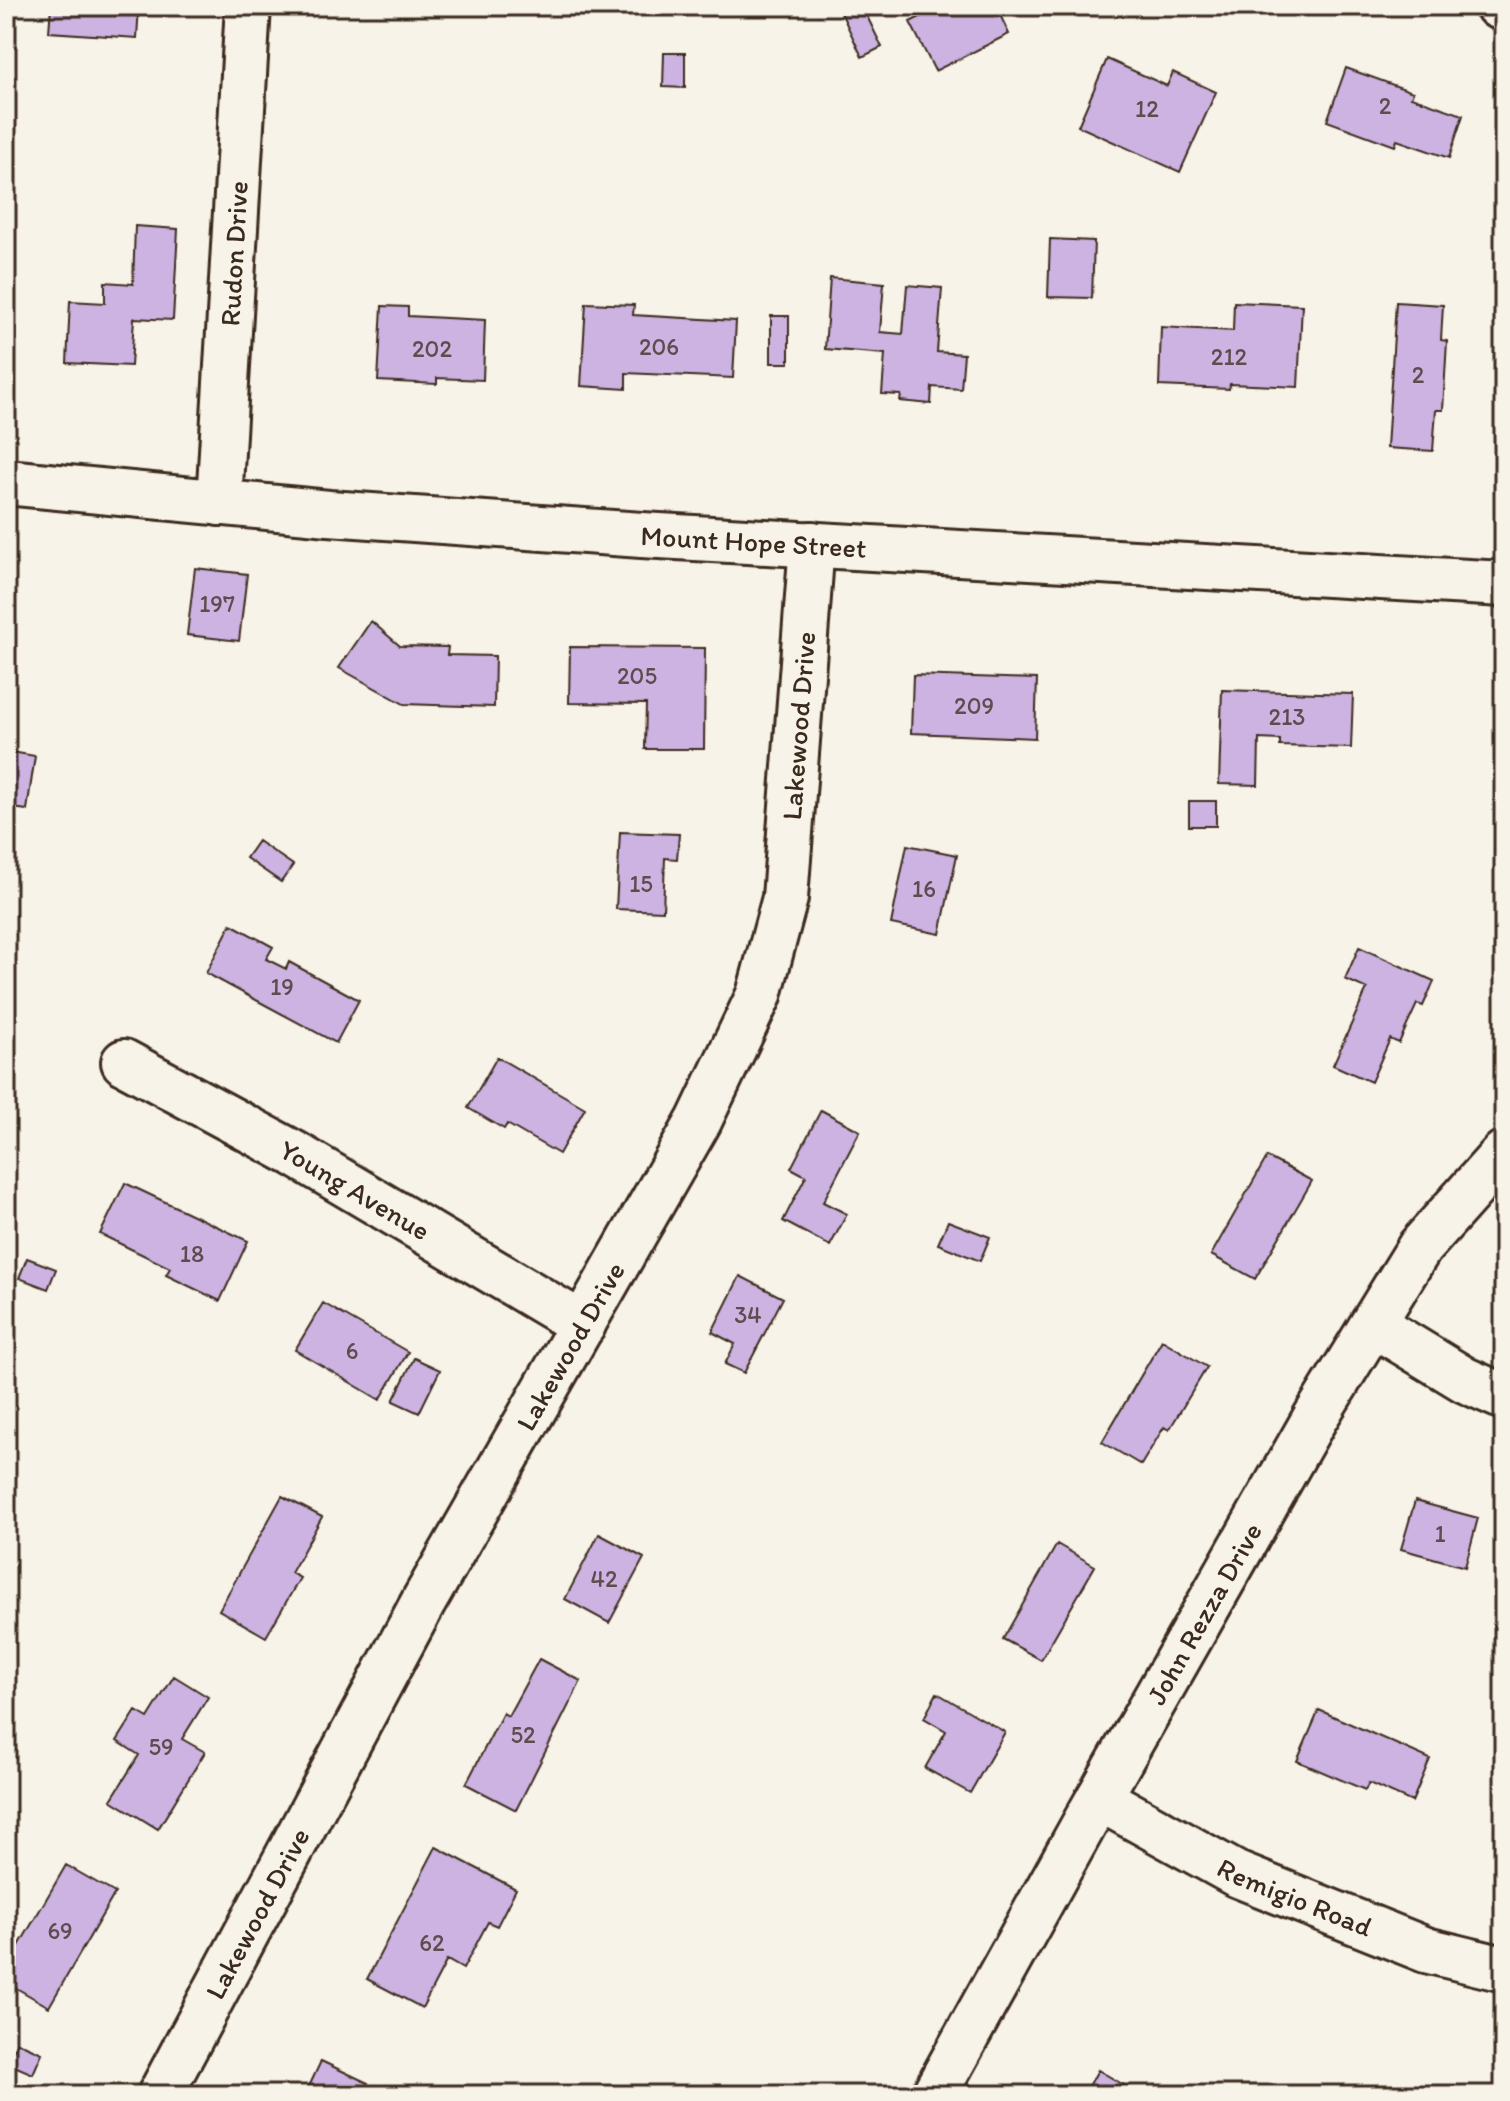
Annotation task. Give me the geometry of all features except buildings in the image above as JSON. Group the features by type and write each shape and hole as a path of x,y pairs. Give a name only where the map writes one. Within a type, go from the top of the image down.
{"street":[{"name":"Rudon Drive","path":"219,503 248,6"},
{"path":"1498,6 1504,8"},
{"name":"Mount Hope Street","path":"6,482 219,503 642,535 1504,584"},
{"name":"Lakewood Drive","path":"160,2095 424,1601 699,1121 759,995 785,898 812,544"},
{"name":"Young Avenue","path":"124,1062 295,1154 583,1325"},
{"name":"John Rezza Drive","path":"934,2095 1258,1515 1373,1324 1420,1247 1504,1153"},
{"path":"1373,1324 1465,1380 1504,1397"},
{"name":"Remigio Road","path":"1099,1798 1236,1874 1426,1950 1504,1969"}]}
